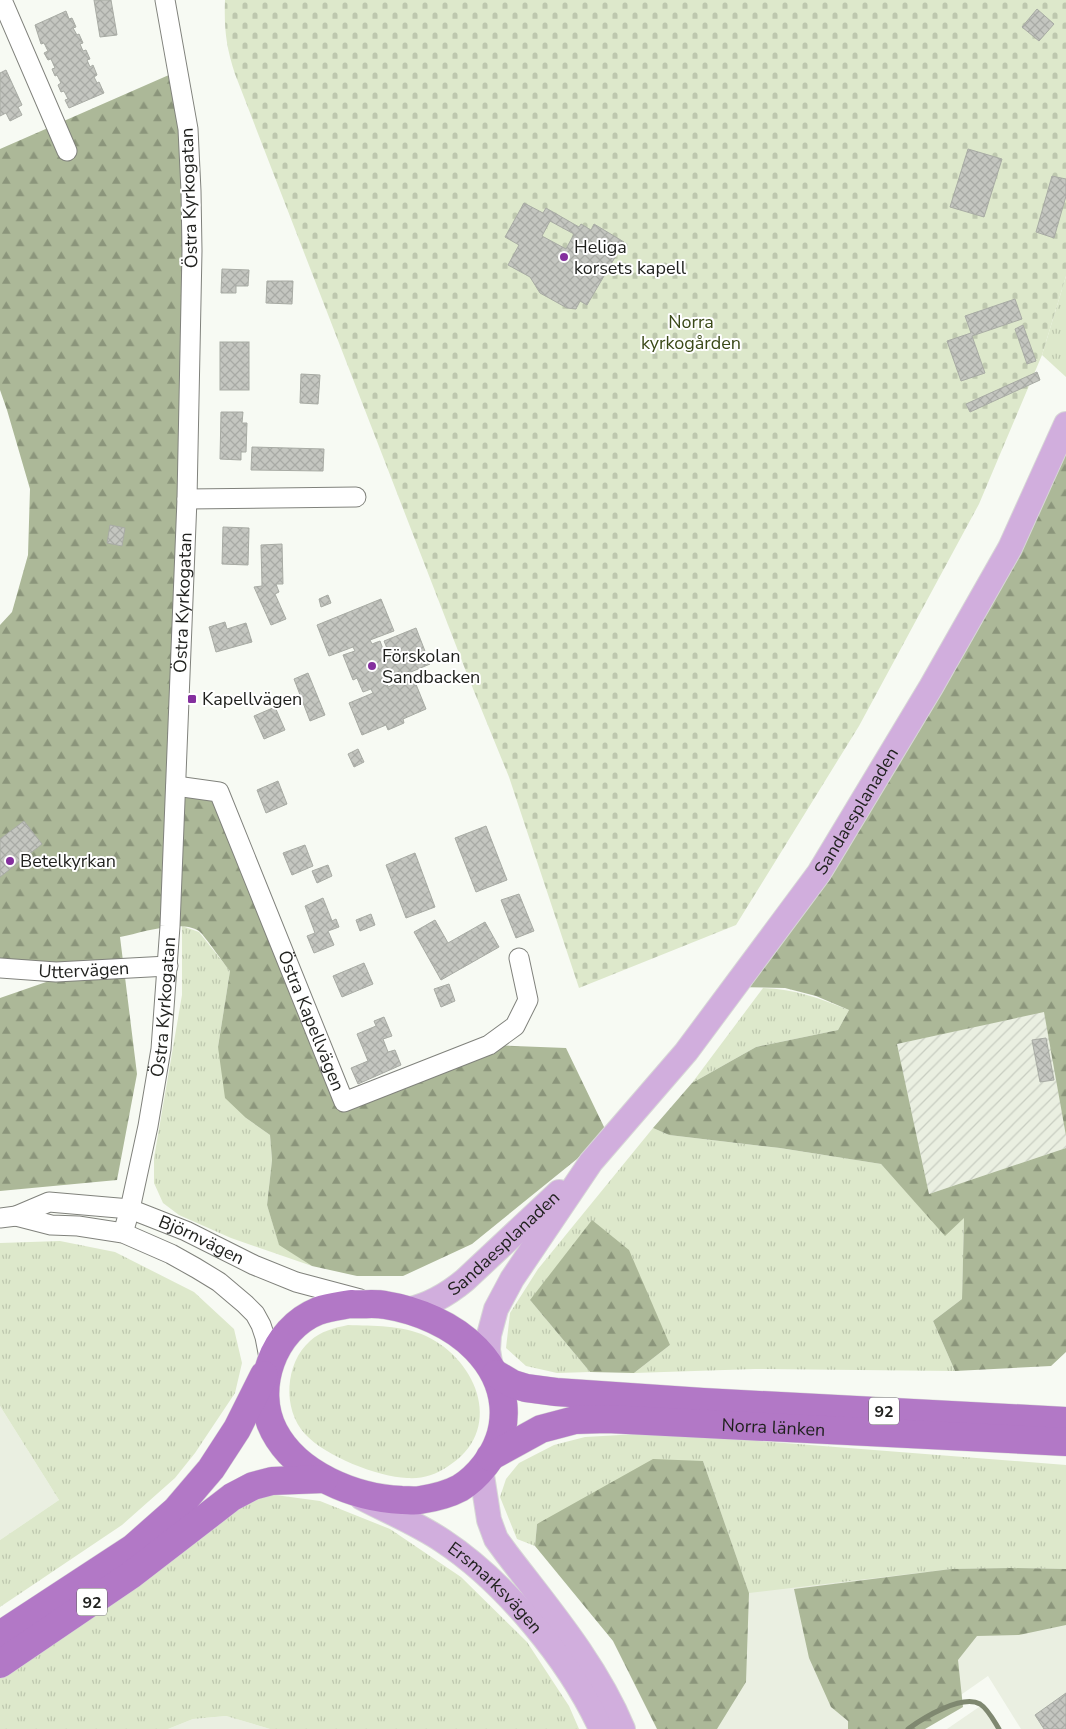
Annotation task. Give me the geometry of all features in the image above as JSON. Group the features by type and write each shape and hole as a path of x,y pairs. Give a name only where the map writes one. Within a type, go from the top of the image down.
{"highway":[{"path":"352,1304 396,1307 430,1318 452,1330 475,1348 493,1371 504,1406 504,1421 497,1446 486,1463 468,1482 458,1489 418,1500 383,1499 350,1491 324,1479 300,1462 283,1445 274,1431 267,1414 265,1394 269,1366 285,1336 298,1323 317,1311 333,1307 352,1304"},
{"name":"92","path":"0,1635 133,1548 176,1510 211,1469 237,1429 269,1366"},
{"name":"Norra länken","path":"493,1371 513,1384 526,1388 556,1392 703,1402 1066,1421"},
{"name":"Norra länken","path":"486,1463 541,1429 575,1420 607,1419 1066,1442"},
{"name":"92","path":"0,1664 131,1575 232,1497 253,1486 272,1481 324,1479"}],"main road":[{"name":"Sandaesplanaden","path":"396,1307 424,1306 440,1299 465,1280 591,1162 686,1052 819,873 932,687 1010,548 1066,424"},
{"name":"Sandaesplanaden","path":"493,1371 488,1350 489,1336 496,1309 512,1279 591,1162"},
{"name":"Ersmarksvägen","path":"486,1463 489,1520 496,1539 576,1644 601,1686 623,1729"},
{"name":"Ersmarksvägen","path":"350,1491 430,1532 484,1573 532,1622 580,1691 601,1729"}],"street":[{"path":"2,0 67,151"},
{"name":"Östra Kyrkogatan","path":"123,1233 148,1126 161,1050 168,966 186,499 192,251 191,191 188,129 165,0"},
{"path":"186,499 356,497"},
{"name":"Östra Kapellvägen","path":"176,786 219,792 344,1102 489,1045 515,1026 528,1000 519,958"},
{"name":"Uttervägen","path":"0,968 56,972 168,966"},
{"name":"Björnvägen","path":"8,1217 49,1202 130,1209 186,1231 254,1265 296,1282 396,1307"},
{"name":"Björnvägen","path":"8,1217 51,1225 78,1226 123,1233 171,1254 196,1268 219,1282 255,1314 261,1325 269,1366"}],"shaded area":[{"path":"1045,1011 1066,1136 1066,1148 929,1194 897,1044"},
{"path":"0,1406 59,1500 0,1540"},
{"path":"620,1508 1066,1514 1066,1729 1021,1729 988,1676 912,1729 684,1729"},
{"path":"982,1705 999,1729 947,1729"},
{"path":"226,1716 270,1729 168,1729 193,1719"}],"green space":[{"name":"Norra kyrkogården","path":"225,0 1066,0 1066,276 1042,355 979,504 859,726 736,925 579,988 509,777 467,674 235,74 226,37"},
{"path":"178,71 188,129 176,785 219,792 344,1102 489,1045 566,1048 605,1129 577,1159 472,1244 403,1276 357,1276 312,1266 279,1245 267,1205 272,1160 270,1135 246,1118 225,1098 218,1047 230,971 199,931 182,926 160,928 120,937 137,1074 117,1180 0,1191 0,998 75,972 0,966 0,625 12,612 28,555 30,489 0,390 0,149"},
{"path":"1066,276 1066,377 1042,355"},
{"path":"1066,424 1066,1136 1044,1012 897,1044 929,1194 1066,1148 1066,1352 1051,1366 955,1371 933,1321 962,1299 964,1218 945,1236 881,1164 780,1148 669,1135 653,1128 692,1083 756,1047 838,1030 849,1010 816,996 785,988 734,987 819,873"},
{"path":"182,926 199,932 230,971 218,1047 246,1118 270,1135 272,1160 267,1205 279,1244 312,1266 231,1238 179,1215 163,1203 154,1183 154,1158 182,995"},
{"path":"763,988 786,990 807,995 849,1010 838,1030 756,1047 692,1083"},
{"path":"653,1128 669,1135 780,1148 881,1164 945,1235 964,1217 962,1299 933,1321 955,1371 755,1369 634,1373 670,1345 530,1300 590,1372 557,1373 526,1366 506,1348 510,1313 538,1269"},
{"path":"592,1220 629,1250 670,1345 634,1373 590,1372 530,1300"},
{"path":"60,1241 115,1252 194,1292 234,1329 242,1363 235,1393 195,1453 175,1478 122,1525 0,1607 0,1540 59,1500 0,1406 0,1243"},
{"path":"348,1325 387,1327 417,1332 444,1347 460,1362 471,1379 478,1398 480,1417 476,1435 465,1452 447,1467 433,1474 418,1478 395,1477 382,1474 353,1464 325,1450 305,1434 298,1424 290,1399 291,1374 295,1361 302,1350 314,1338 328,1330"},
{"path":"656,1433 1066,1465 1066,1569 951,1569 749,1593 703,1461 537,1524 535,1546 517,1539 500,1497 506,1479 519,1463 554,1445 585,1437"},
{"path":"653,1459 703,1461 749,1593 746,1682 717,1729 657,1729 613,1641 535,1546 537,1524"},
{"path":"268,1494 320,1501 390,1529 461,1577 527,1642 569,1706 579,1729 270,1729 226,1716 193,1719 168,1729 0,1729 0,1677 221,1516"},
{"path":"951,1569 1066,1569 1066,1625 1019,1635 977,1636 958,1660 963,1707 925,1729 848,1729 848,1721 831,1707 809,1658 794,1589"}],"building":[{"path":"94,0 111,0 117,35 100,37"},
{"path":"1037,9 1054,24 1039,41 1022,27"},
{"path":"66,11 69,19 72,18 76,27 73,28 77,35 79,34 83,43 80,44 83,51 86,50 90,59 87,60 90,67 93,65 97,75 94,77 97,83 99,82 104,93 69,108 65,100 68,99 64,91 61,92 58,85 61,83 52,69 55,68 51,59 48,60 44,53 48,51 44,43 41,44 35,25"},
{"path":"6,70 22,105 18,107 22,115 10,121 6,113 0,116 0,73"},
{"path":"968,149 1002,159 984,217 950,207"},
{"path":"1052,176 1066,179 1066,196 1054,238 1036,232"},
{"name":"Heliga korsets kapell","path":"524,203 543,213 546,208 579,227 581,224 591,230 594,224 624,242 587,305 580,301 576,309 567,308 540,293 530,277 508,265 519,245 505,237","holes":["550,221 574,234 566,249 542,236"]},
{"path":"222,269 249,270 248,286 236,286 236,293 221,293"},
{"path":"267,281 293,281 292,304 266,303"},
{"path":"1015,299 1022,319 972,336 985,373 961,381 947,341 971,333 965,316"},
{"path":"1023,325 1036,361 1027,364 1015,329"},
{"path":"220,342 249,342 249,390 220,390"},
{"path":"1037,372 1040,380 970,412 966,404"},
{"path":"301,374 320,375 318,404 300,403"},
{"path":"221,412 243,412 242,423 247,423 246,452 241,452 241,460 220,459"},
{"path":"252,447 324,449 323,471 251,470"},
{"path":"110,525 125,528 122,546 107,543"},
{"path":"223,527 249,528 248,565 222,564"},
{"path":"282,544 283,584 276,584 279,592 275,594 286,619 271,625 254,587 262,586 261,545"},
{"path":"328,595 331,603 321,607 319,599"},
{"path":"381,599 394,631 370,640 372,644 380,641 387,660 391,658 384,641 416,628 430,664 399,677 397,673 393,674 395,679 387,683 388,687 413,677 426,709 403,719 404,723 388,730 386,725 362,735 349,703 373,693 371,689 363,692 357,678 353,680 343,655 355,651 353,647 329,656 317,625"},
{"path":"225,622 227,629 246,623 252,642 216,652 209,627"},
{"path":"308,673 325,715 310,721 294,679"},
{"path":"275,707 285,730 264,739 254,716"},
{"path":"358,749 364,762 354,767 348,754"},
{"path":"278,781 287,804 266,813 257,790"},
{"name":"Betelkyrkan","path":"24,821 42,844 0,877 0,839"},
{"path":"486,826 507,880 476,892 455,838"},
{"path":"305,845 313,866 292,875 283,853"},
{"path":"415,853 435,907 406,918 386,865"},
{"path":"328,865 332,876 317,883 312,871"},
{"path":"519,894 534,931 516,938 501,900"},
{"path":"323,898 332,921 336,919 339,927 328,931 334,945 314,953 307,936 315,933 305,906"},
{"path":"371,914 375,925 360,931 356,920"},
{"path":"435,920 448,943 485,922 499,947 441,980 414,932"},
{"path":"364,963 373,984 342,997 333,976"},
{"path":"449,984 455,1001 441,1007 434,989"},
{"path":"384,1017 392,1036 383,1039 388,1052 395,1050 401,1065 358,1084 351,1068 368,1061 357,1034 376,1026 374,1021"},
{"path":"1046,1038 1054,1080 1040,1082 1032,1040"},
{"path":"1066,1693 1066,1729 1044,1729 1035,1715"}],"waterway":[{"path":"908,1729 943,1709 963,1702 980,1704 991,1715 999,1729"}],"place":[{"name":"Heliga korsets kapell","path":"564,257"},
{"name":"Förskolan Sandbacken","path":"372,666"},
{"name":"Kapellvägen","path":"192,699"},
{"name":"Betelkyrkan","path":"10,861"}]}
